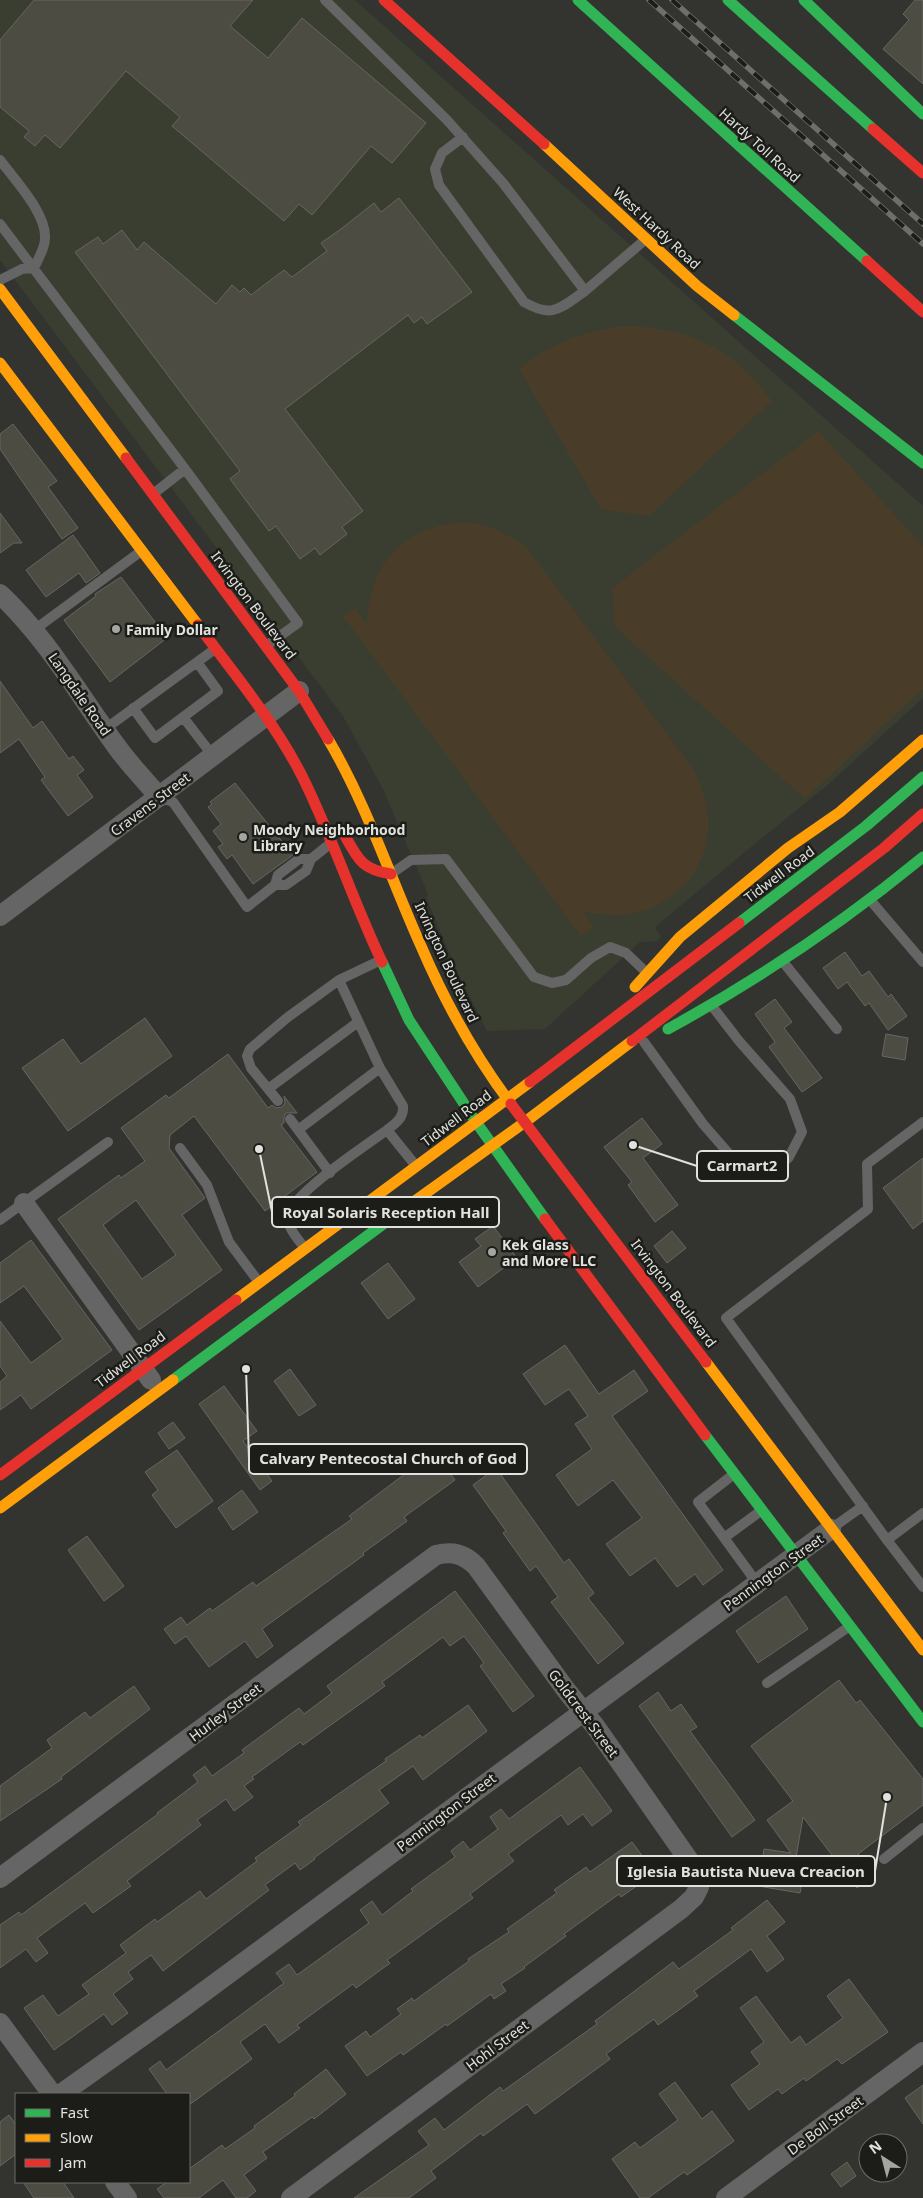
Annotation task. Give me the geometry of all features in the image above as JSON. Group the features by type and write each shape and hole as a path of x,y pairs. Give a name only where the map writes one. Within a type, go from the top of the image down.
{"main road":[{"name":"West Hardy Road","path":"384,0 519,120 697,286 923,463"},
{"name":"Hardy Toll Road","path":"578,0 923,312"},
{"path":"728,0 923,173"},
{"path":"804,0 923,114"},
{"name":"Irvington Boulevard","path":"0,289 147,491 266,646 298,691 349,775 450,1008 487,1072 674,1325 923,1650"},
{"path":"0,363 118,511 143,551 266,716 301,774 332,842 381,960 409,1020 476,1122 647,1348 735,1474 923,1722"},
{"path":"593,1034 680,937 788,848 840,812 923,740"},
{"path":"301,774 330,811"},
{"name":"Tidwell Road","path":"0,1508 158,1390 416,1166 508,1099 866,826 923,777"},
{"name":"Tidwell Road","path":"2,1468 143,1368 259,1282 362,1239 493,1146 884,848 923,814"},
{"path":"340,826 360,864 371,872 391,874"},
{"path":"599,1066 712,1006 784,963 871,901 923,857"}],"street":[{"name":"Langdale Road","path":"0,594 20,612 117,748 159,797"},
{"name":"Cravens Street","path":"0,916 298,691"},
{"path":"24,1203 158,1390"},
{"name":"Pennington Street","path":"62,2093 182,2008 831,1529"},
{"name":"Goldcrest Street","path":"452,1552 467,1557 476,1566 583,1711 683,1849 699,1878 699,1887"},
{"name":"Hurley Street","path":"0,1878 436,1555 452,1552"},
{"name":"Hohl Street","path":"300,2195 681,1909 694,1897 699,1887"},
{"path":"0,2023 51,2093"},
{"name":"De Boll Street","path":"726,2198 923,2052"},
{"path":"117,2183 127,2198"}],"lane":[{"path":"325,0 463,137 503,183 585,291"},
{"path":"463,137 442,153 435,169 439,185 524,302 538,310 554,311 585,291 647,239"},
{"path":"0,160 35,208 44,229 45,241 34,268"},
{"path":"0,224 185,468 298,622 266,646"},
{"path":"0,280 22,269 34,268"},
{"path":"147,491 185,468"},
{"path":"34,630 143,551"},
{"path":"105,730 216,649"},
{"path":"133,708 155,738 218,691 197,662"},
{"path":"183,717 213,756"},
{"path":"159,797 173,802 247,907 275,885 278,874 299,859 311,860 332,842"},
{"path":"391,874 412,860 446,859 534,977 552,983 566,980 592,958 610,948 626,953 647,973"},
{"path":"871,901 923,962"},
{"path":"278,1101 251,1068 247,1056 250,1049 288,1017 339,980 381,960"},
{"path":"784,963 837,1029"},
{"path":"304,1263 289,1225 289,1214 294,1203 400,1120 403,1112 403,1106 380,1068 339,980"},
{"path":"644,1042 703,1124 737,1163 771,1174 789,1157 802,1132 790,1099 739,1041 712,1006"},
{"path":"268,1090 358,1022"},
{"path":"298,1130 380,1068"},
{"path":"290,1119 330,1173"},
{"path":"923,1122 867,1164 868,1209 726,1318 923,1588"},
{"path":"388,1130 416,1166"},
{"path":"0,1220 108,1142"},
{"path":"180,1148 207,1185 229,1242 259,1282"},
{"path":"735,1474 698,1502 757,1583"},
{"path":"831,1529 863,1506"},
{"path":"724,1538 763,1510"},
{"path":"887,1540 923,1513"},
{"path":"767,1683 850,1626"},
{"path":"884,1858 923,1828"}],"shaded area":[{"path":"0,0 355,0 923,506 923,698 831,782 655,927 661,937 657,941 640,942 545,1029 487,1031 458,973 426,898 428,894 383,789 343,716 0,260"},
{"path":"628,326 672,331 710,345 727,355 743,368 772,401 649,516 601,509 519,369 544,352 570,339 598,330"},
{"path":"818,431 923,546 923,689 805,799 615,627 612,588"},
{"path":"463,522 497,530 527,548 691,766 704,797 708,827 703,854 690,878 671,897 646,910 616,915 583,911 594,927 581,936 343,616 355,608 367,624 369,603 374,583 382,567 393,552 406,541 423,532 441,525"}],"building":[{"path":"34,0 253,0 230,26 268,58 302,18 426,123 392,163 371,146 312,215 299,204 284,221 172,126 180,117 126,71 60,148 45,135 35,146 24,137 29,131 0,107 0,40"},
{"path":"915,0 923,0 923,84 883,49 909,20 903,14"},
{"path":"399,198 472,292 427,324 422,317 414,323 408,315 285,409 363,511 342,527 347,534 320,555 315,548 300,559 276,526 269,531 230,479 240,471 75,252 98,237 103,244 122,230 137,250 144,242 216,304 232,285 240,292 244,288 251,295 284,270 292,277 327,251 321,243 374,203 381,212"},
{"path":"13,424 57,481 48,487 78,528 62,539 0,449 0,434"},
{"path":"0,513 22,543 14,543 0,553"},
{"path":"73,535 100,573 86,583 79,573 46,597 26,570"},
{"name":"Family Dollar","path":"121,577 167,638 110,682 64,620 96,596 95,594"},
{"path":"0,681 33,728 42,721 69,759 73,756 84,770 77,775 93,797 68,816 41,780 45,777 19,739 0,753"},
{"name":"Moody Neighborhood Library","path":"235,783 293,855 253,884 232,855 227,859 218,847 223,844 213,831 221,824 208,807 212,804 210,802"},
{"path":"845,952 862,976 869,971 888,997 891,994 907,1016 888,1030 869,1003 865,1006 847,982 838,989 823,968"},
{"path":"775,999 792,1022 784,1028 822,1078 802,1092 769,1047 775,1042 755,1014"},
{"path":"145,1018 172,1056 68,1131 22,1068 63,1039 81,1064"},
{"path":"886,1034 908,1038 905,1060 882,1056"},
{"path":"228,1054 268,1108 272,1105 276,1108 282,1107 285,1103 284,1096 297,1113 286,1113 284,1123 281,1125 317,1172 265,1211 194,1116 170,1135 169,1148 205,1198 182,1215 222,1270 139,1330 58,1219 119,1175 121,1178 145,1161 121,1128 166,1095 169,1098","holes":["136,1200 176,1255 142,1279 103,1225"]},
{"path":"642,1118 662,1144 643,1158 678,1205 655,1222 628,1185 632,1182 604,1147"},
{"path":"923,1158 923,1221 913,1229 883,1188"},
{"name":"Kek Glass and More LLC","path":"493,1226 517,1258 478,1287 459,1262 481,1246 475,1239"},
{"path":"672,1231 686,1248 667,1263 654,1246"},
{"path":"31,1240 112,1350 31,1409 21,1395 0,1410 0,1382 7,1376 0,1366 0,1321 31,1363 63,1339 24,1286 0,1303 0,1263"},
{"path":"388,1263 415,1299 388,1319 361,1283"},
{"path":"565,1345 599,1394 634,1370 648,1391 612,1416 723,1570 703,1585 695,1574 677,1587 655,1558 630,1576 606,1544 642,1518 613,1480 578,1506 556,1475 592,1449 575,1424 588,1416 569,1389 545,1405 523,1374"},
{"path":"290,1369 316,1405 299,1416 274,1381"},
{"path":"224,1386 257,1431 243,1441 272,1481 260,1490 199,1404"},
{"path":"173,1422 185,1438 169,1449 158,1433"},
{"path":"177,1450 213,1501 176,1528 152,1495 158,1490 145,1472"},
{"path":"434,1452 455,1480 404,1517 407,1521 363,1553 364,1555 262,1629 273,1646 257,1658 245,1641 209,1667 186,1636 175,1644 164,1629 181,1617 187,1625 210,1608 212,1611 253,1582 256,1586 352,1519 349,1516"},
{"path":"496,1468 564,1563 569,1559 594,1593 588,1598 624,1643 598,1664 551,1602 558,1597 536,1566 530,1571 503,1533 506,1531 473,1485"},
{"path":"242,1490 258,1512 233,1530 218,1508"},
{"path":"87,1536 124,1586 104,1601 68,1550"},
{"path":"455,1591 534,1696 513,1712 480,1666 484,1663 464,1636 450,1646 443,1637 382,1682 385,1686 303,1745 300,1742 252,1777 254,1779 244,1786 253,1797 234,1811 226,1799 197,1820 201,1825 127,1881 131,1886 93,1913 85,1903 37,1938 48,1953 36,1962 26,1949 0,1968 0,1925 19,1912 21,1915 158,1814 198,1782 193,1775 205,1766 212,1776 244,1753 242,1750 299,1708 304,1714 332,1693 327,1686"},
{"path":"786,1596 808,1629 758,1663 736,1631"},
{"path":"839,1680 856,1703 860,1700 923,1779 923,1805 858,1854 874,1875 857,1888 803,1817 793,1875 803,1877 800,1893 758,1886 764,1849 791,1853 767,1820 793,1801 751,1746"},
{"path":"134,1686 150,1709 61,1777 62,1779 0,1821 0,1786 52,1748 47,1740 85,1712 90,1718"},
{"path":"658,1692 671,1711 681,1704 697,1727 690,1731 755,1820 732,1837 639,1706"},
{"path":"468,1705 487,1731 423,1780 413,1766 379,1790 389,1803 300,1870 295,1863 265,1885 269,1890 163,1971 151,1955 128,1972 133,1979 113,1994 128,2013 112,2025 104,2014 54,2050 24,2008 43,1995 58,2016 89,1994 82,1985 126,1953 120,1945 155,1919 157,1922 200,1891 206,1899 257,1861 255,1858 301,1825 298,1822 386,1761 385,1759 420,1735 422,1738"},
{"path":"580,1767 612,1811 592,1826 583,1814 568,1825 561,1815 508,1854 514,1861 470,1894 473,1898 387,1960 390,1963 356,1988 353,1984 297,2025 300,2028 279,2043 265,2024 240,2042 252,2059 190,2104 190,2093 166,2093 149,2069 160,2061 166,2070 284,1983 276,1973 289,1964 297,1975 369,1923 360,1910 372,1901 382,1915 413,1891 411,1889 455,1857 451,1851 463,1841 470,1850 498,1829 490,1817 501,1809 509,1819"},
{"path":"632,1842 655,1873 621,1897 619,1894 564,1934 566,1936 501,1984 506,1991 494,1999 491,1994 447,2026 446,2024 403,2055 401,2052 367,2076 345,2046 366,2031 370,2037 401,2014 397,2009 412,1998 414,2001 469,1961 468,1959 509,1932 507,1929 557,1893 554,1890 586,1867 590,1872"},
{"path":"767,1900 785,1922 767,1936 784,1959 767,1972 751,1949 694,1991 698,1996 658,2025 654,2019 606,2054 610,2059 535,2114 527,2104 483,2136 481,2133 431,2171 436,2178 409,2198 354,2198 429,2145 418,2131 435,2118 444,2130 500,2087 503,2091 597,2024 595,2021 673,1962 679,1969 733,1930 731,1928"},
{"path":"849,1979 888,2032 842,2064 837,2059 806,2081 804,2078 782,2094 778,2089 749,2110 731,2085 760,2064 751,2052 764,2042 740,2008 756,1996 791,2043 800,2036 806,2045 843,2018 827,1996"},
{"path":"326,2069 346,2094 314,2119 312,2117 263,2152 267,2158 244,2175 256,2191 247,2198 236,2198 223,2180 199,2198 164,2198 157,2189 166,2183 190,2183 190,2168 222,2145 225,2149 255,2128 254,2126 295,2096 294,2094"},
{"path":"675,2082 702,2119 712,2111 734,2141 687,2175 684,2172 648,2198 640,2198 612,2159 635,2142 640,2148 678,2120 659,2094"},
{"path":"923,2085 923,2124 905,2098"},
{"path":"9,2115 15,2124 15,2155 0,2166 0,2122"},
{"path":"847,2162 856,2176 841,2187 831,2174"},
{"path":"24,2183 64,2183 74,2198 34,2198"}],"railway":[{"path":"649,0 923,244"},
{"path":"672,0 923,224"}],"traffic: fast":[{"path":"578,0 867,261"},
{"path":"728,0 873,129"},
{"path":"804,0 923,114"},
{"path":"734,315 923,463"},
{"path":"739,923 866,826 923,777"},
{"path":"668,1029 800,949 862,905 923,857"},
{"path":"382,962 409,1020 476,1122 545,1219"},
{"path":"173,1380 394,1216"},
{"path":"705,1435 923,1722"}],"traffic: slow":[{"path":"544,144 697,286 734,315"},
{"path":"0,289 126,458"},
{"path":"0,363 198,625"},
{"path":"328,739 355,789 440,988 473,1048 511,1104"},
{"path":"635,987 680,937 788,848 840,812 923,740"},
{"path":"394,1216 525,1122 632,1041"},
{"path":"236,1300 530,1082"},
{"path":"706,1362 923,1650"},
{"path":"0,1508 173,1380"}],"traffic: jam":[{"path":"384,0 544,144"},
{"path":"873,129 923,173"},
{"path":"867,261 923,312"},
{"path":"126,458 299,691 328,739"},
{"path":"198,625 253,698 279,736 302,776 382,962"},
{"path":"632,1041 884,848 923,814"},
{"path":"344,834 362,862 373,869 391,874"},
{"path":"530,1082 739,923"},
{"path":"511,1104 706,1362"},
{"path":"545,1219 705,1435"},
{"path":"0,1475 236,1300"}],"place":[{"name":"Family Dollar","path":"116,629"},
{"name":"Moody Neighborhood Library","path":"243,837"},
{"name":"Carmart2","path":"633,1145"},
{"name":"Royal Solaris Reception Hall","path":"259,1149"},
{"name":"Kek Glass and More LLC","path":"492,1252"},
{"name":"Calvary Pentecostal Church of God","path":"246,1369"},
{"name":"Iglesia Bautista Nueva Creacion","path":"887,1797"}]}
